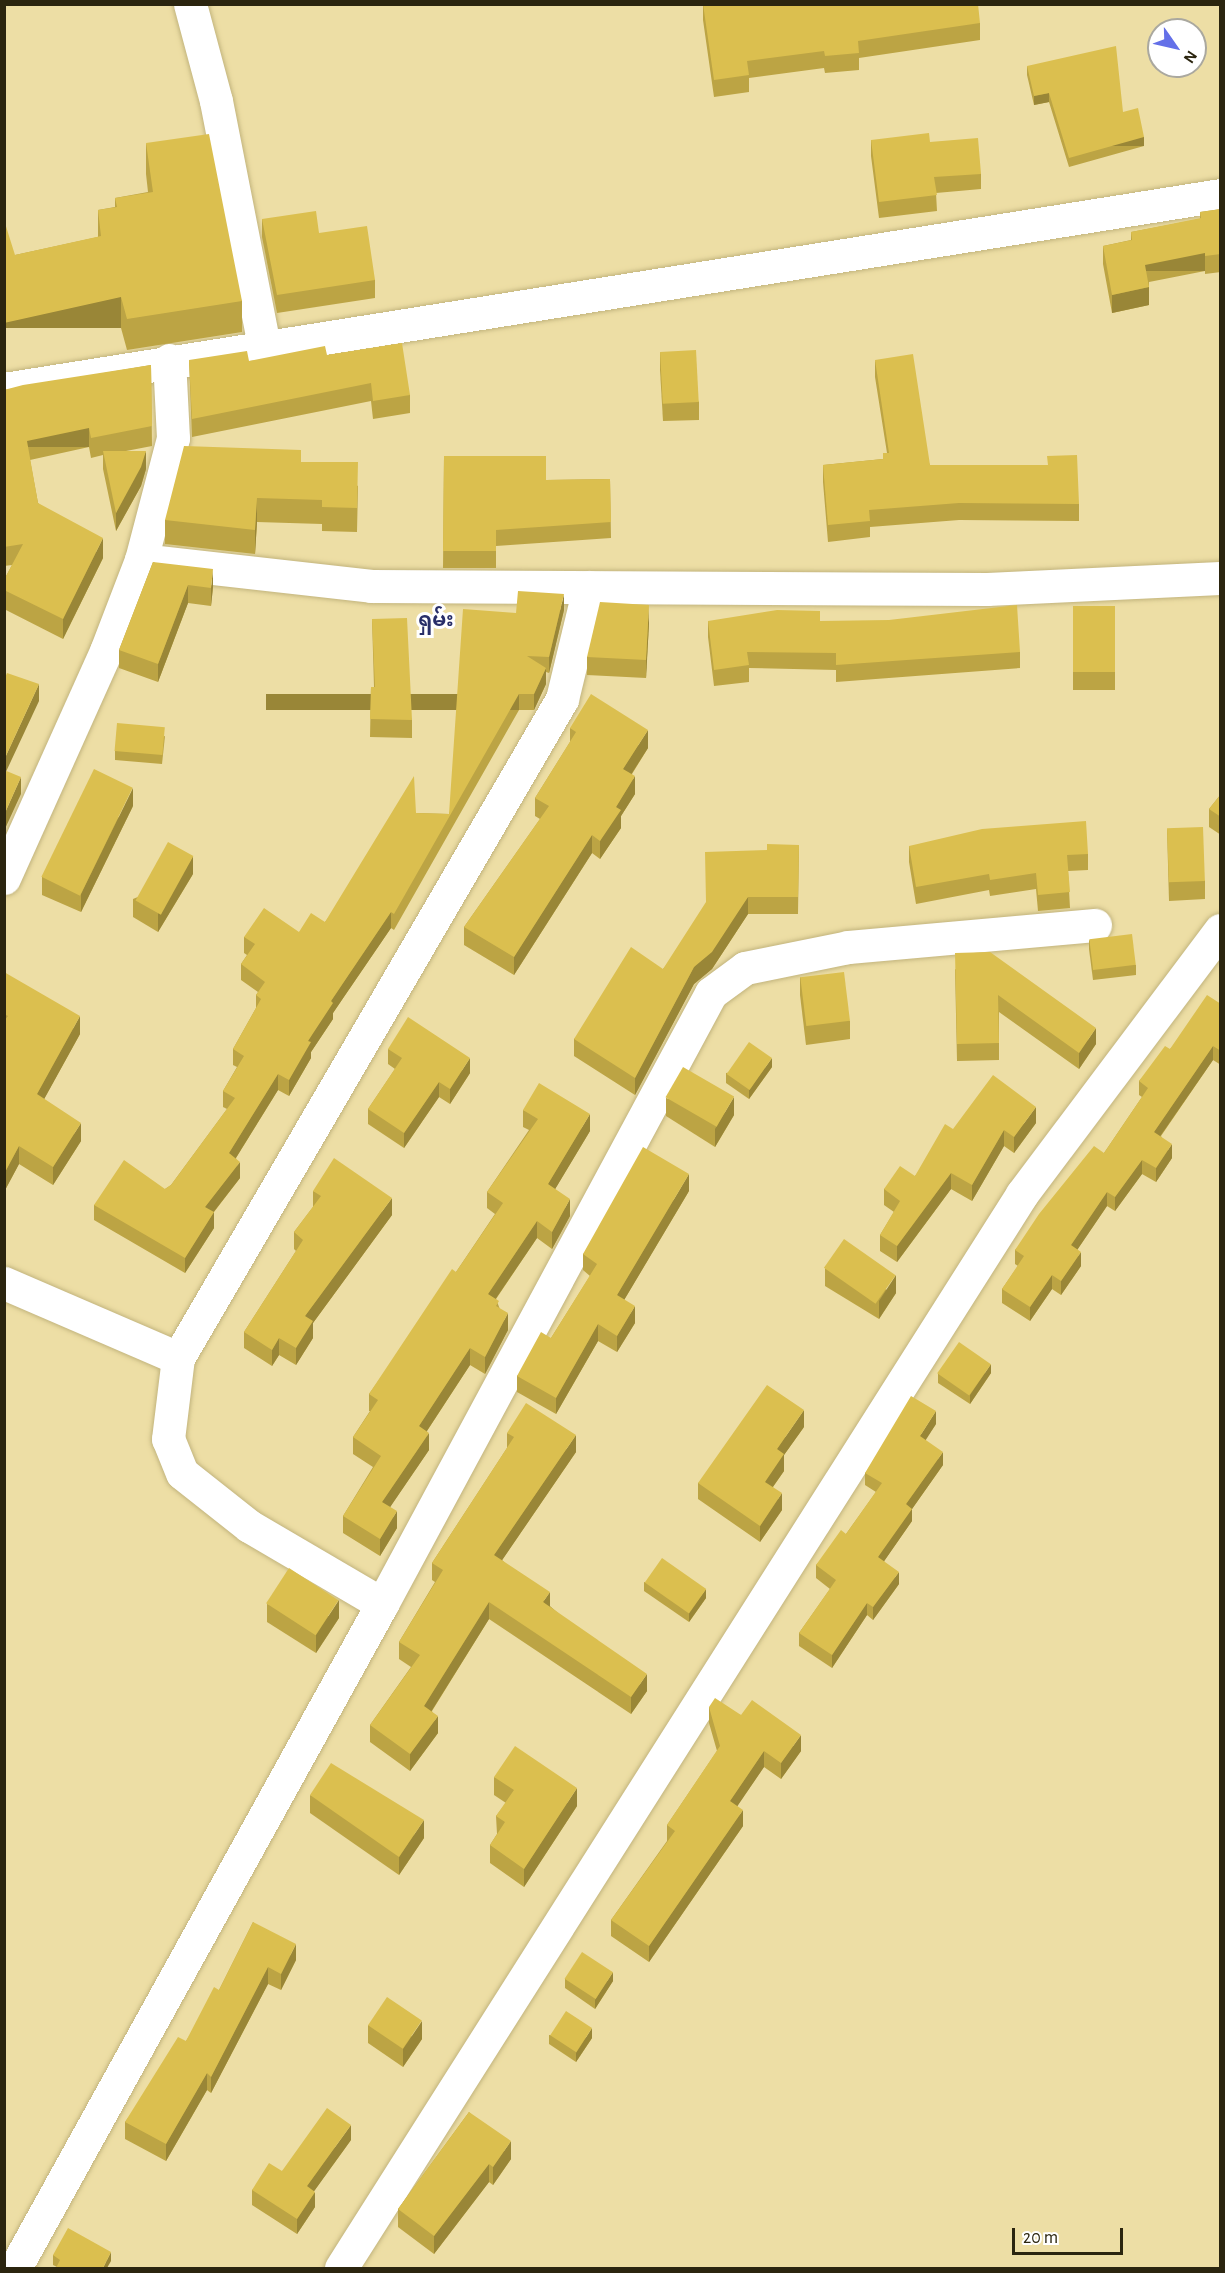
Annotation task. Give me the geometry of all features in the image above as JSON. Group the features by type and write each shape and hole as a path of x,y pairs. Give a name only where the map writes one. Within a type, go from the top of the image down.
{"street":[{"path":"190,4 216,101 264,346"},
{"path":"4,388 169,360 1221,195"},
{"path":"4,878 105,651 141,560 173,438 169,360"},
{"path":"141,560 371,586 987,590 1221,578"},
{"path":"382,1604 249,1526 182,1473 168,1438 178,1358 561,699 589,587"},
{"path":"15,2268 382,1604 711,993 745,968 848,947 1095,925"},
{"path":"341,2268 1022,1194 1221,930"},
{"path":"4,1283 178,1358"}],"building":[{"path":"703,4 978,4 980,23 858,41 859,53 825,56 824,51 747,61 749,75 714,80"},
{"path":"1116,46 1123,112 1138,108 1144,137 1069,158 1049,93 1034,96 1027,66"},
{"path":"929,133 930,142 978,138 981,174 934,177 937,195 879,202 871,140"},
{"path":"209,134 242,301 127,319 121,297 4,323 4,220 15,255 101,236 98,210 117,207 115,198 153,192 146,143"},
{"path":"1221,209 1221,254 1205,256 1205,253 1145,265 1149,287 1112,295 1103,246 1132,240 1131,232 1201,218 1200,212"},
{"path":"316,211 319,233 367,226 375,280 277,295 262,219"},
{"path":"402,343 410,395 373,401 371,383 192,419 189,360 247,351 249,361 325,346 327,355"},
{"path":"696,350 699,402 663,404 660,352"},
{"path":"913,354 930,465 1048,465 1047,456 1077,455 1079,504 959,503 869,510 870,521 828,525 823,465 883,459 883,453 889,453 875,360"},
{"path":"151,365 152,426 91,438 89,428 27,441 38,503 103,538 63,619 4,590 4,580 23,544 4,547 4,390"},
{"path":"184,446 301,450 301,462 358,462 357,508 322,507 322,500 257,498 255,530 165,520"},
{"path":"103,451 146,451 141,467 116,513"},
{"path":"444,456 546,456 546,480 610,479 611,522 496,530 496,551 443,551"},
{"path":"153,562 213,569 211,588 188,585 158,664 119,650"},
{"path":"518,591 564,594 549,657 527,656 546,668 534,694 519,694 394,914 391,912 331,1001 333,1003 308,1041 311,1042 289,1080 278,1074 229,1153 240,1162 205,1207 214,1212 185,1258 94,1205 124,1160 165,1189 171,1185 235,1098 223,1091 244,1056 233,1049 261,999 256,995 265,982 241,964 255,944 244,937 264,908 299,932 311,913 325,922 414,776 416,813 449,814 463,609 516,613"},
{"path":"600,602 649,605 646,660 587,657"},
{"path":"1017,605 1020,652 836,665 836,653 747,652 749,665 714,670 708,621 777,610 820,611 820,621 889,620"},
{"path":"1073,606 1115,606 1115,672 1073,672"},
{"path":"407,618 412,720 370,719 371,687 375,687 372,619"},
{"path":"7,673 39,684 4,760 4,680"},
{"path":"591,694 648,730 623,769 635,776 616,807 621,810 600,841 592,835 514,957 464,927 549,806 535,798 576,732 570,728"},
{"path":"117,723 165,727 162,755 115,751"},
{"path":"94,769 133,788 80,896 41,877"},
{"path":"4,770 21,777 4,815"},
{"path":"1221,794 1221,817 1209,809"},
{"path":"1086,821 1088,854 1067,855 1070,892 1038,895 1036,873 990,880 989,874 916,887 909,846 982,829"},
{"path":"1203,827 1205,881 1169,882 1167,828"},
{"path":"168,842 193,856 161,915 136,901"},
{"path":"767,844 799,845 798,897 748,897 712,952 694,967 635,1078 574,1039 631,947 663,969 706,902 705,852 767,850"},
{"path":"1132,934 1136,965 1093,970 1089,939"},
{"path":"990,952 1096,1028 1079,1053 998,995 999,1043 957,1044 955,953"},
{"path":"4,972 80,1016 37,1094 81,1123 53,1167 19,1146 4,1174 4,1021 8,1016 4,1014"},
{"path":"844,972 850,1021 806,1026 800,977"},
{"path":"1207,995 1221,1004 1221,1051 1213,1046 1154,1132 1172,1144 1156,1168 1142,1160 1115,1197 1107,1192 1071,1245 1081,1252 1061,1281 1052,1275 1030,1307 1002,1289 1024,1256 1015,1250 1039,1214 1094,1146 1104,1153 1148,1088 1139,1081 1165,1046 1170,1049"},
{"path":"408,1017 470,1058 450,1089 439,1082 404,1133 368,1109 402,1058 388,1049"},
{"path":"749,1042 772,1058 750,1090 727,1074"},
{"path":"683,1067 734,1096 717,1127 666,1097"},
{"path":"993,1075 1036,1107 1014,1137 1004,1130 972,1185 951,1173 897,1246 880,1235 900,1201 884,1189 900,1166 915,1176 945,1124 953,1129"},
{"path":"539,1083 590,1114 548,1184 570,1199 552,1232 537,1221 488,1294 499,1301 496,1306 508,1313 485,1357 470,1348 419,1426 429,1433 382,1502 397,1511 380,1539 343,1516 381,1456 353,1437 378,1400 369,1394 452,1269 456,1272 503,1203 487,1192 538,1119 523,1110"},
{"path":"643,1147 689,1174 617,1295 635,1306 617,1336 598,1324 556,1398 517,1376 541,1332 551,1338 597,1264 583,1254"},
{"path":"334,1158 392,1198 305,1316 313,1321 296,1348 279,1338 272,1350 244,1332 303,1240 294,1232 321,1196 313,1191"},
{"path":"844,1239 896,1275 876,1304 824,1268"},
{"path":"959,1342 991,1364 969,1395 937,1373"},
{"path":"767,1385 804,1410 777,1449 784,1454 765,1482 782,1493 760,1526 698,1483"},
{"path":"911,1396 936,1411 920,1436 943,1452 906,1504 912,1509 878,1557 899,1572 873,1607 867,1603 832,1655 799,1633 836,1580 816,1565 841,1530 846,1534 882,1483 865,1473"},
{"path":"526,1403 576,1435 494,1555 550,1592 543,1602 647,1674 631,1697 489,1602 424,1706 438,1716 410,1754 370,1725 420,1655 399,1642 443,1570 432,1563 514,1437 507,1433"},
{"path":"662,1558 706,1589 689,1614 645,1583"},
{"path":"289,1568 338,1600 316,1635 266,1603"},
{"path":"715,1698 741,1715 752,1700 801,1735 781,1763 764,1751 730,1801 743,1810 649,1946 611,1920 675,1831 667,1825 720,1746 709,1707"},
{"path":"515,1746 577,1788 524,1869 490,1845 505,1822 496,1816 514,1790 494,1777"},
{"path":"331,1763 424,1820 399,1857 310,1795"},
{"path":"253,1922 296,1944 281,1974 268,1967 211,2077 207,2073 166,2144 125,2122 178,2037 186,2041 214,1987 219,1990"},
{"path":"582,1952 613,1972 596,1999 565,1979"},
{"path":"387,1997 422,2020 403,2049 368,2025"},
{"path":"566,2011 592,2028 576,2052 550,2035"},
{"path":"327,2108 351,2125 307,2186 315,2192 297,2219 252,2190 269,2163 282,2171"},
{"path":"469,2112 511,2141 493,2167 489,2164 434,2236 398,2209"},
{"path":"68,2228 111,2252 103,2268 56,2268 60,2260 53,2255"}],"district":[{"name":"ရှမ်း","path":"436,620"}]}
